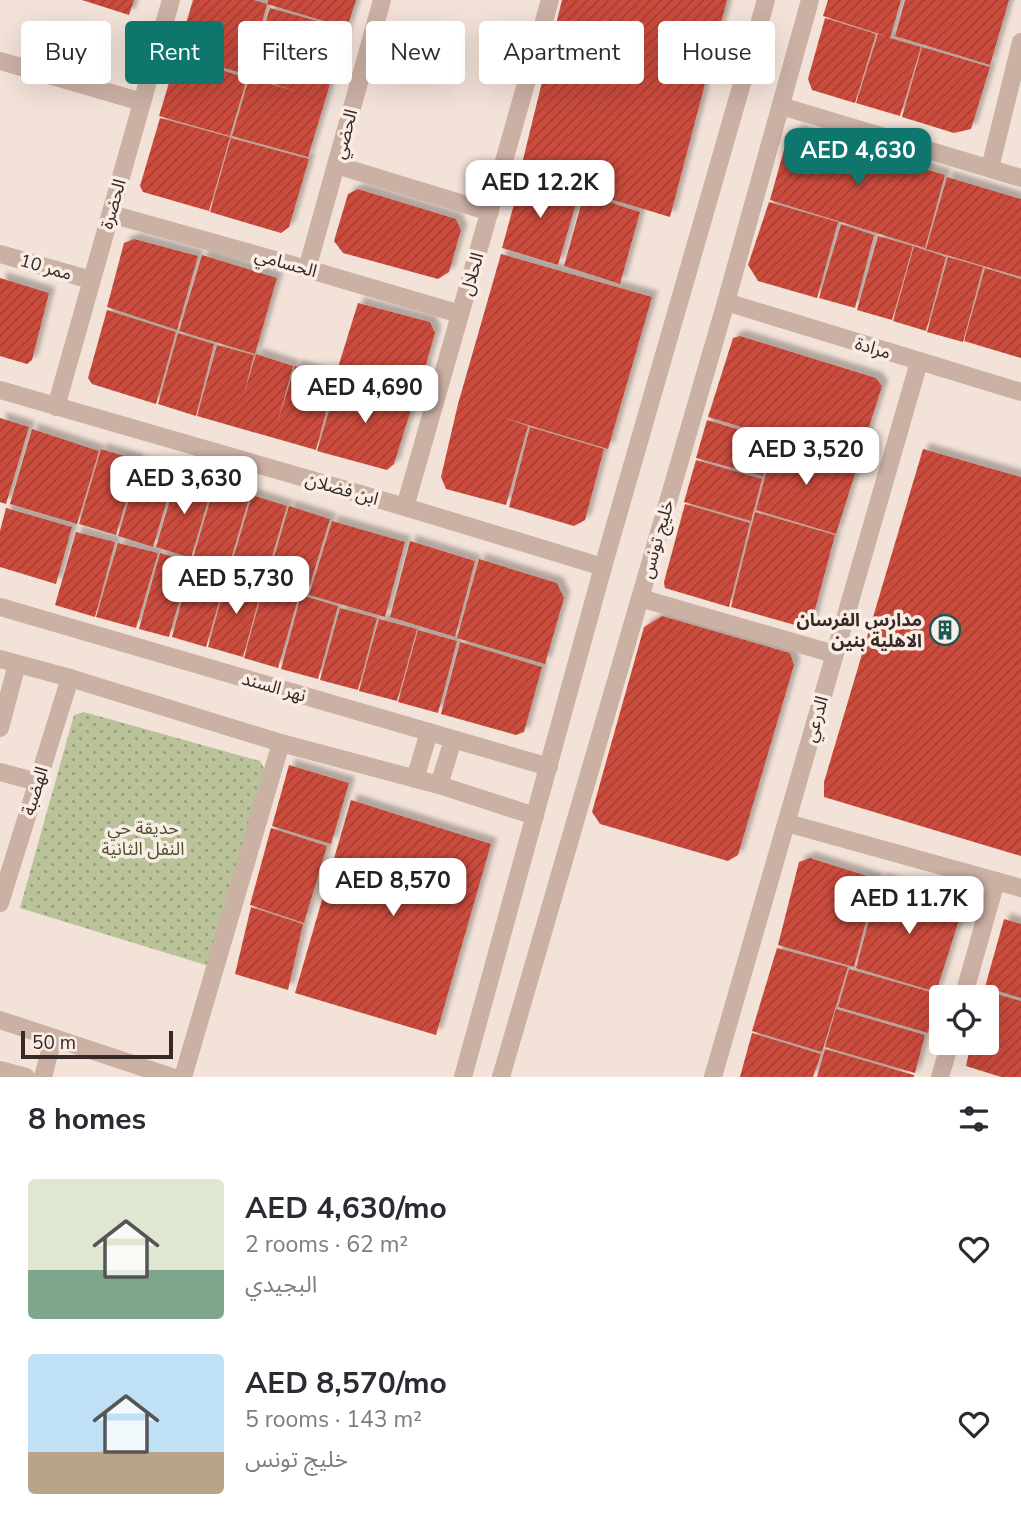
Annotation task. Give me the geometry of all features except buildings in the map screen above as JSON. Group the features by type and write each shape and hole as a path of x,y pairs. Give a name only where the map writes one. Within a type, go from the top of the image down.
{"street":[{"name":"الحضرة","path":"56,407 172,0"},
{"name":"الحضي","path":"307,269 382,0"},
{"name":"الحلال","path":"405,507 550,0"},
{"path":"463,1077 603,567 766,0"},
{"name":"خليج تونس","path":"501,1077 726,302 810,0"},
{"path":"990,168 1021,42"},
{"path":"0,61 142,102"},
{"path":"781,106 1021,178"},
{"path":"336,166 490,212"},
{"name":"الحسامي","path":"111,214 460,314"},
{"name":"ممر 10","path":"0,254 91,280"},
{"name":"مرادة","path":"726,302 1021,392"},
{"name":"الدرعي","path":"713,1077 919,362"},
{"name":"ابن فضلان","path":"0,390 603,567"},
{"path":"640,598 834,654"},
{"name":"نهر السند","path":"0,607 549,767"},
{"path":"0,728 9,662 281,743 439,785 535,816"},
{"name":"الهضبة","path":"0,903 70,678"},
{"path":"415,779 429,732"},
{"path":"439,785 453,740"},
{"path":"183,1077 281,743"},
{"path":"0,772 37,782"},
{"path":"786,823 1021,888"},
{"path":"967,985 996,881"},
{"path":"0,1020 172,1077"},
{"path":"43,1077 53,1038"},
{"path":"940,1077 946,1055"},
{"path":"0,1070 26,1077"}],"green space":[{"name":"حديقة حي النفل الثانية","path":"84,712 260,761 266,772 209,966 20,908 74,715"}],"place":[{"name":"مدارس الفرسان الاهلية بنين","path":"945,630"}]}
